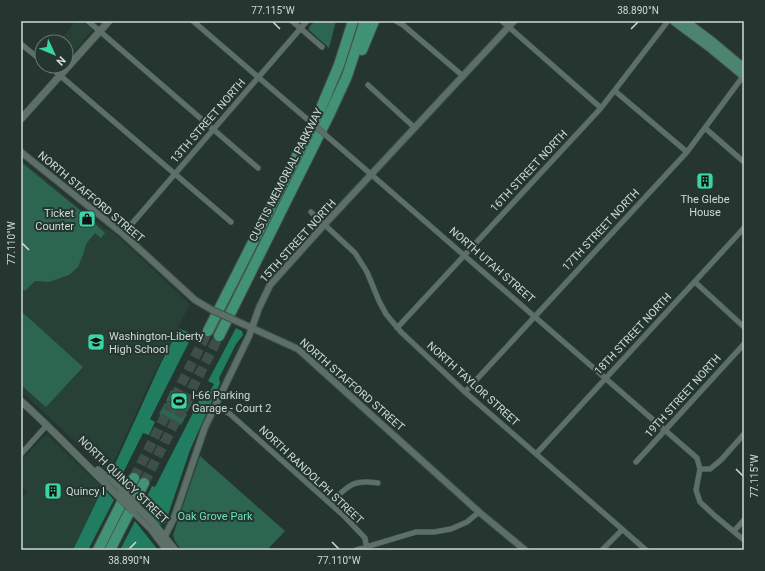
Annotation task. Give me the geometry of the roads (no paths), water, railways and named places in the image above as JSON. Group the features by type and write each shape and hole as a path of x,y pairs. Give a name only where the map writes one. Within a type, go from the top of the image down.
{"highway":[{"path":"321,108 347,21"},
{"name":"CUSTIS MEMORIAL PARKWAY","path":"208,331 321,108 339,65 353,21"},
{"name":"CUSTIS MEMORIAL PARKWAY","path":"219,336 330,114 346,76 365,21"},
{"path":"304,166 333,119 374,21"},
{"path":"98,550 134,478"},
{"path":"110,550 144,483"}],"main road":[{"path":"21,120 109,21"},
{"path":"674,21 744,76"},
{"path":"685,21 710,39 744,68"},
{"name":"NORTH QUINCY STREET","path":"21,401 72,451 105,480 122,491 152,527 175,550"},
{"name":"NORTH QUINCY STREET","path":"163,539 167,550"}],"street":[{"path":"88,21 258,168"},
{"name":"NORTH UTAH STREET","path":"194,21 665,429 697,458 700,469"},
{"path":"292,21 322,47"},
{"name":"13TH STREET NORTH","path":"123,234 307,21"},
{"path":"396,21 403,25 463,76"},
{"path":"502,21 601,108"},
{"name":"15TH STREET NORTH","path":"163,539 174,518 205,427 252,328 262,301 270,285 514,21"},
{"name":"16TH STREET NORTH","path":"397,328 601,108 668,21"},
{"path":"21,44 34,54"},
{"path":"60,76 231,222"},
{"name":"17TH STREET NORTH","path":"465,392 687,152 744,76"},
{"path":"368,86 415,128"},
{"path":"615,91 687,152"},
{"path":"705,128 744,162"},
{"name":"NORTH STAFFORD STREET","path":"21,152 123,234 195,300 212,310 298,349 479,512 525,550"},
{"name":"NORTH TAYLOR STREET","path":"311,212 355,253 367,272 386,314 397,328 465,392 646,550"},
{"name":"18TH STREET NORTH","path":"536,454 744,228"},
{"path":"695,282 744,327"},
{"name":"19TH STREET NORTH","path":"636,462 744,344"},
{"name":"NORTH RANDOLPH STREET","path":"216,405 230,414 344,516 364,538 366,548"},
{"path":"21,454 50,428"},
{"path":"744,434 721,460 710,469 700,469 696,490 700,502 744,540"},
{"path":"330,503 352,484 365,481 378,483"},
{"path":"356,550 416,532 434,532 451,529 467,522 479,512"},
{"path":"734,531 744,520"},
{"path":"602,550 622,530"}],"tunnel":[{"path":"134,478 208,331"},
{"path":"144,483 219,336"}],"place":[{"name":"The Glebe House","path":"705,181"},
{"name":"Ticket Counter","path":"87,219"},
{"name":"Washington-Liberty High School","path":"96,342"},
{"name":"I-66 Parking Garage - Court 2","path":"179,401"},
{"name":"Quincy I","path":"53,491"}],"park label":[{"name":"Oak Grove Park","path":"215,516"}]}
